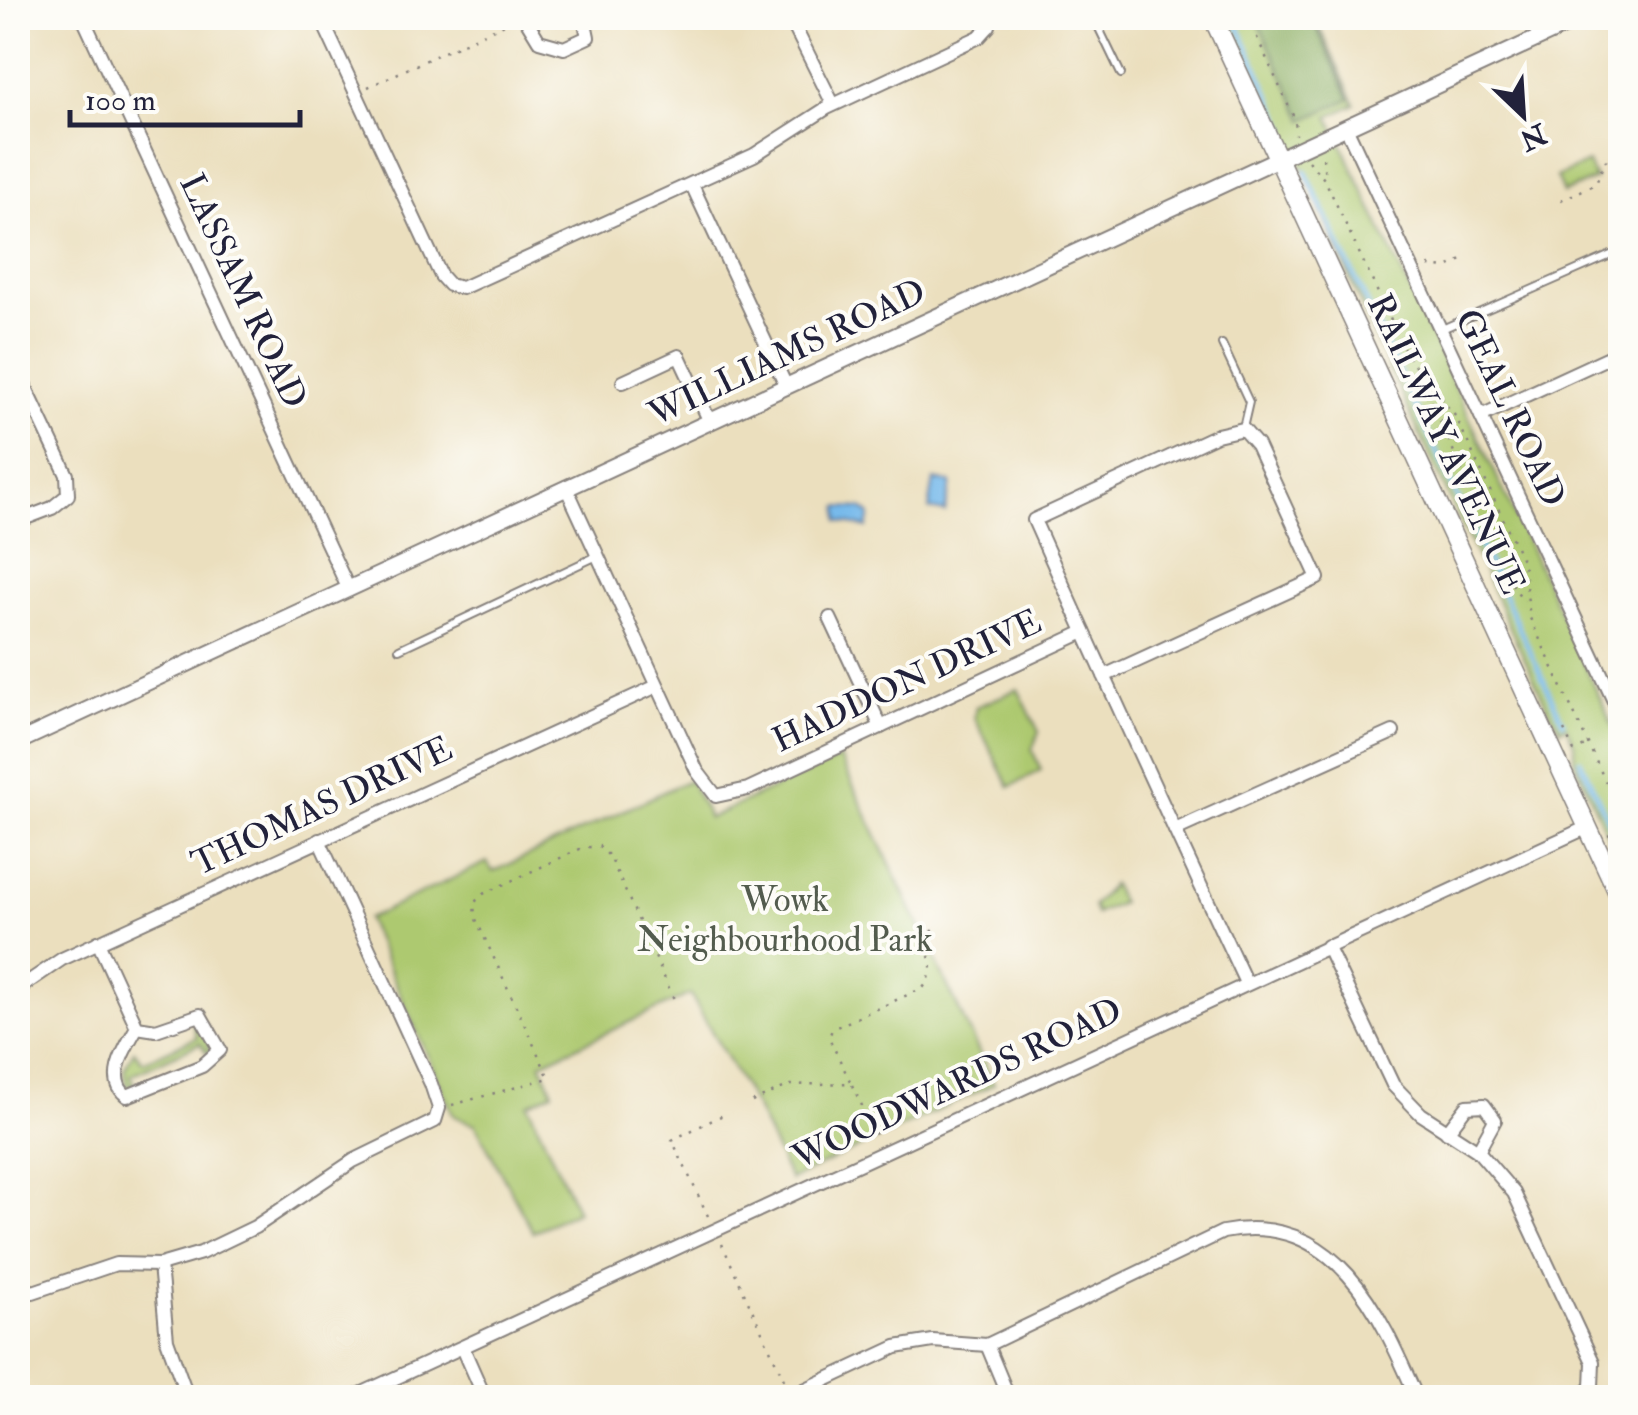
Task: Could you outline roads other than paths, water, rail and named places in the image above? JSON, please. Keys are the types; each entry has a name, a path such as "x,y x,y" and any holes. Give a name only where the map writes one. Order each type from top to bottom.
{"main road":[{"name":"RAILWAY AVENUE","path":"1212,18 1620,897"}],"street":[{"path":"18,22 26,18"},
{"name":"LASSAM ROAD","path":"83,18 348,590"},
{"path":"321,18 441,276 454,287 478,283 754,155 833,104 972,40 992,20"},
{"path":"522,18 539,41 564,48 588,38 584,18"},
{"path":"790,18 833,104"},
{"name":"WILLIAMS ROAD","path":"18,742 1582,18"},
{"name":"GEAL ROAD","path":"1346,127 1620,714"},
{"path":"692,185 786,386"},
{"path":"1481,416 1620,352"},
{"path":"624,382 679,356 710,422"},
{"path":"18,371 68,475 68,496 52,508 18,521"},
{"path":"1084,632 1034,520 1217,435 1243,429 1257,444 1318,578 1104,676"},
{"name":"HADDON DRIVE","path":"566,488 705,786 716,796 730,797 748,789 1084,632 1246,983"},
{"path":"830,618 881,727"},
{"name":"THOMAS DRIVE","path":"18,989 62,959 657,686"},
{"path":"1175,830 1393,732"},
{"name":"WOODWARDS ROAD","path":"352,1398 1588,827"},
{"path":"18,1285 33,1292 116,1264 160,1265 201,1253 256,1227 353,1162 428,1127 439,1108 319,840"},
{"path":"98,942 137,1027 116,1074 119,1088 127,1096 202,1066 220,1050 200,1015 156,1030 137,1027"},
{"path":"1327,946 1393,1085 1420,1114 1478,1151 1520,1206 1592,1362 1598,1390 1580,1398"},
{"path":"1447,1132 1467,1106 1484,1105 1495,1120 1478,1151"},
{"path":"789,1397 896,1347 933,1341 987,1345 1223,1232 1265,1226 1301,1238 1328,1257 1368,1296 1418,1398"},
{"path":"160,1265 167,1340 188,1398"},
{"path":"987,1345 1009,1398"},
{"path":"462,1348 485,1398"}],"lane":[{"path":"1094,18 1121,74"},
{"path":"1441,329 1620,251"},
{"path":"1222,344 1249,402 1243,429"},
{"path":"399,649 597,556"}],"water":[{"path":"934,480 951,483 945,512 929,509"},
{"path":"839,507 862,508 870,515 867,528 839,521"}],"waterway":[{"path":"1234,18 1286,130"},
{"path":"1305,171 1563,722"},
{"path":"1580,760 1620,846"}],"park label":[{"name":"Wowk Neighbourhood Park","path":"785,920"}]}
